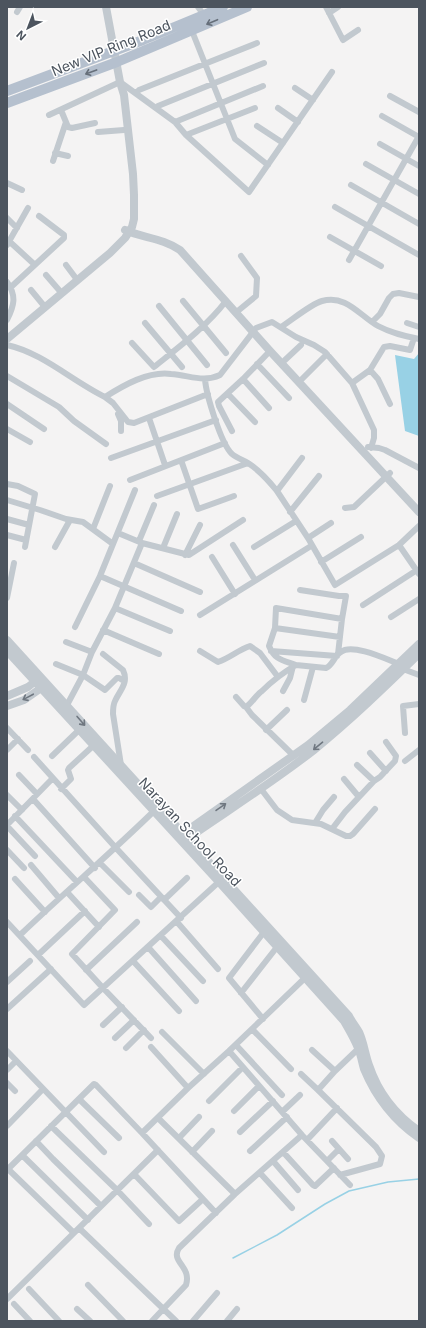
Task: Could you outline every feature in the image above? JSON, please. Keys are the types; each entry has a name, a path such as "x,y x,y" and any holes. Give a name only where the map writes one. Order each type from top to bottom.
{"main road":[{"name":"New VIP Ring Road","path":"7,91 115,51 201,11 223,7"},
{"name":"New VIP Ring Road","path":"7,103 117,62 247,7"}],"street":[{"path":"7,338 44,306 59,290 107,250 128,229 130,175 120,95 120,82 106,7"},
{"path":"338,7 327,10 343,40 358,30"},
{"path":"192,31 235,139 268,165"},
{"path":"136,93 139,90 256,43"},
{"path":"156,108 264,63"},
{"path":"120,82 175,122 186,135 249,192 332,72"},
{"path":"49,115 120,82"},
{"path":"7,334 110,253 125,238 134,195 124,95 120,82"},
{"path":"175,122 263,86"},
{"path":"295,88 313,100"},
{"path":"390,96 419,112"},
{"path":"186,135 228,120 255,108"},
{"path":"278,108 298,122"},
{"path":"61,110 68,127 70,128 95,123"},
{"path":"349,260 419,137 382,116"},
{"path":"52,161 66,122"},
{"path":"257,126 283,143"},
{"path":"98,132 124,130"},
{"path":"380,144 419,166"},
{"path":"55,153 68,156"},
{"path":"366,164 419,194"},
{"path":"7,183 22,190"},
{"path":"351,185 419,224"},
{"path":"28,208 8,244 35,265"},
{"path":"335,208 419,255"},
{"path":"7,320 13,308 14,301 9,285 35,265 65,236 39,216"},
{"path":"7,218 17,228"},
{"path":"128,229 172,244 180,250 226,301 369,448 388,475 419,512"},
{"path":"128,229 163,236 183,246 239,310 270,351 388,475 419,505"},
{"path":"330,237 381,266"},
{"path":"239,310 256,296 257,278 241,256"},
{"path":"66,265 75,277"},
{"path":"46,275 59,290"},
{"path":"31,290 44,306"},
{"path":"372,322 380,314 393,294 399,293 419,297"},
{"path":"281,327 317,303 333,299 347,303 372,322 388,331 416,339 410,350 390,346 384,347 370,370 352,383"},
{"path":"183,301 226,353"},
{"path":"132,342 154,367 204,326 218,312 226,301"},
{"path":"159,306 207,365"},
{"path":"105,396 117,388 144,377 157,374 171,374 205,379 220,375 254,330 272,322 296,337 314,345 327,354 352,383 374,430 374,438 369,448"},
{"path":"145,323 182,367"},
{"path":"406,323 419,327"},
{"path":"7,345 37,357 93,391 105,396 113,403 128,422 137,423 208,394"},
{"path":"285,360 301,345"},
{"path":"232,431 218,402 228,394 270,351"},
{"path":"302,379 327,354"},
{"path":"257,364 289,398"},
{"path":"370,370 378,379 390,404"},
{"path":"7,376 59,407 74,421 106,444"},
{"path":"205,379 216,420 225,443 231,453 248,463 277,491 308,538 311,546 335,585 399,545 419,526"},
{"path":"243,379 269,408"},
{"path":"228,394 256,422"},
{"path":"105,396 119,417 122,425 121,431"},
{"path":"7,404 44,429"},
{"path":"149,418 165,465"},
{"path":"111,458 216,420"},
{"path":"7,429 30,442"},
{"path":"130,480 165,465 225,443"},
{"path":"369,448 379,448 385,450 419,468"},
{"path":"277,491 302,458"},
{"path":"181,460 198,509 234,496"},
{"path":"157,496 248,463"},
{"path":"345,508 354,507 388,475"},
{"path":"290,512 319,476"},
{"path":"7,484 18,486 35,494 25,547"},
{"path":"93,529 110,486"},
{"path":"75,627 100,576 135,490"},
{"path":"7,500 70,520 83,522 113,544"},
{"path":"58,708 67,705 115,608 134,563 154,505"},
{"path":"163,548 177,514"},
{"path":"7,519 29,525"},
{"path":"55,547 70,520"},
{"path":"118,533 141,542 189,556 243,520"},
{"path":"254,547 296,521"},
{"path":"308,538 331,523"},
{"path":"185,555 200,525"},
{"path":"7,535 26,540"},
{"path":"321,562 361,537"},
{"path":"233,545 255,580"},
{"path":"363,605 418,572 399,545"},
{"path":"200,615 311,546"},
{"path":"212,557 235,594"},
{"path":"7,598 14,563"},
{"path":"134,563 200,592"},
{"path":"100,576 181,611"},
{"path":"300,590 346,596 338,655"},
{"path":"391,617 419,599"},
{"path":"115,608 170,631"},
{"path":"342,619 276,608 275,628 268,646 272,654 294,665 326,668 338,655 346,649 351,649 374,655 419,675"},
{"path":"275,628 340,637"},
{"path":"103,630 159,654"},
{"path":"7,640 44,687 67,705 183,838 308,976 142,1133"},
{"path":"66,642 92,652"},
{"path":"183,838 261,789 313,750 355,715 401,666 419,644"},
{"path":"200,651 218,662 250,646 260,653 278,677"},
{"path":"7,651 37,679"},
{"path":"271,651 338,655"},
{"path":"103,654 123,670 125,674 123,689 113,706 121,767"},
{"path":"183,838 294,756 401,666 419,654"},
{"path":"56,664 83,675 105,690 117,678 120,678 124,682"},
{"path":"246,707 265,688 294,665"},
{"path":"283,691 290,678 294,665"},
{"path":"304,700 313,666"},
{"path":"7,696 24,689 37,679"},
{"path":"7,706 24,700 44,687"},
{"name":"Narayan School Road","path":"44,687 58,708 154,811 183,838"},
{"path":"236,697 266,730 294,756"},
{"path":"405,733 402,707 405,705 419,704"},
{"path":"266,730 287,710"},
{"path":"8,730 28,750"},
{"path":"52,756 79,730"},
{"path":"7,750 18,739"},
{"path":"332,829 345,812 395,760 396,756 386,742"},
{"path":"61,789 71,779 68,770 69,768 93,746"},
{"path":"405,761 419,750"},
{"path":"370,753 386,770"},
{"path":"34,757 61,789 163,898 218,969"},
{"path":"357,764 374,781"},
{"path":"19,775 95,868"},
{"path":"35,856 7,825 52,779"},
{"path":"344,779 359,797"},
{"path":"261,789 277,810 284,816 292,820 315,823 346,836 350,836 375,808"},
{"path":"7,794 22,810"},
{"path":"315,823 323,810 334,797"},
{"path":"20,935 59,898 95,868 154,811"},
{"path":"15,816 77,882"},
{"path":"7,850 24,868"},
{"path":"100,863 129,892"},
{"path":"31,865 59,898"},
{"path":"84,877 115,910 72,954 151,1038"},
{"path":"138,895 151,907 187,878"},
{"path":"15,880 45,912"},
{"path":"7,922 84,1005 179,920 221,880"},
{"name":"Narayan School Road","path":"221,880 277,947 308,976 344,1021 355,1032"},
{"path":"67,892 99,927"},
{"path":"38,954 85,911"},
{"path":"86,970 137,922"},
{"path":"263,1019 230,979 230,976 264,932"},
{"path":"161,936 202,981"},
{"path":"148,947 196,1001"},
{"path":"241,993 277,947"},
{"path":"7,982 30,961"},
{"path":"133,961 179,1011"},
{"path":"7,1009 51,969"},
{"path":"103,1025 122,1007"},
{"path":"115,1038 134,1020"},
{"path":"252,1029 291,1069"},
{"path":"126,1048 144,1030"},
{"path":"162,1032 204,1074"},
{"path":"355,1032 358,1049 364,1068 382,1103 391,1114 419,1138"},
{"path":"355,1032 363,1044 369,1066 386,1099 394,1110 419,1132"},
{"path":"236,1045 282,1095"},
{"path":"151,1047 188,1088"},
{"path":"318,1090 358,1049"},
{"path":"312,1050 335,1071"},
{"path":"7,1051 104,1152"},
{"path":"229,1051 300,1133 350,1185"},
{"path":"7,1070 16,1061"},
{"path":"209,1101 243,1067"},
{"path":"301,1074 376,1147 382,1156 380,1164 340,1175"},
{"path":"7,1083 15,1091"},
{"path":"74,1233 8,1169 95,1084 216,1213"},
{"path":"234,1111 259,1086"},
{"path":"7,1126 43,1089"},
{"path":"250,1151 284,1115 300,1095"},
{"path":"79,1099 119,1138"},
{"path":"240,1132 272,1101"},
{"path":"307,1140 337,1108"},
{"path":"179,1138 199,1117"},
{"path":"158,1118 235,1194"},
{"path":"51,1126 117,1190 149,1224"},
{"path":"192,1152 212,1131"},
{"path":"152,1321 185,1288 187,1273 178,1260 178,1250 235,1194 302,1135 300,1133"},
{"path":"36,1141 101,1206"},
{"path":"332,1141 348,1159"},
{"path":"327,1161 339,1149"},
{"path":"7,1300 158,1150"},
{"path":"283,1152 315,1186 334,1168"},
{"path":"22,1155 88,1220"},
{"path":"273,1161 298,1190"},
{"path":"260,1173 292,1208"},
{"path":"134,1174 179,1221 203,1199"},
{"path":"79,1228 176,1321"},
{"path":"88,1286 123,1321"},
{"path":"29,1289 59,1321"},
{"path":"193,1321 217,1293"},
{"path":"14,1304 30,1321"},
{"path":"76,1308 90,1321"},
{"path":"227,1321 237,1309"}],"water":[{"path":"419,353 419,436 405,431 395,355 414,359"}],"waterway":[{"path":"233,1258 277,1235 325,1204 349,1191 388,1182 419,1179"}]}
